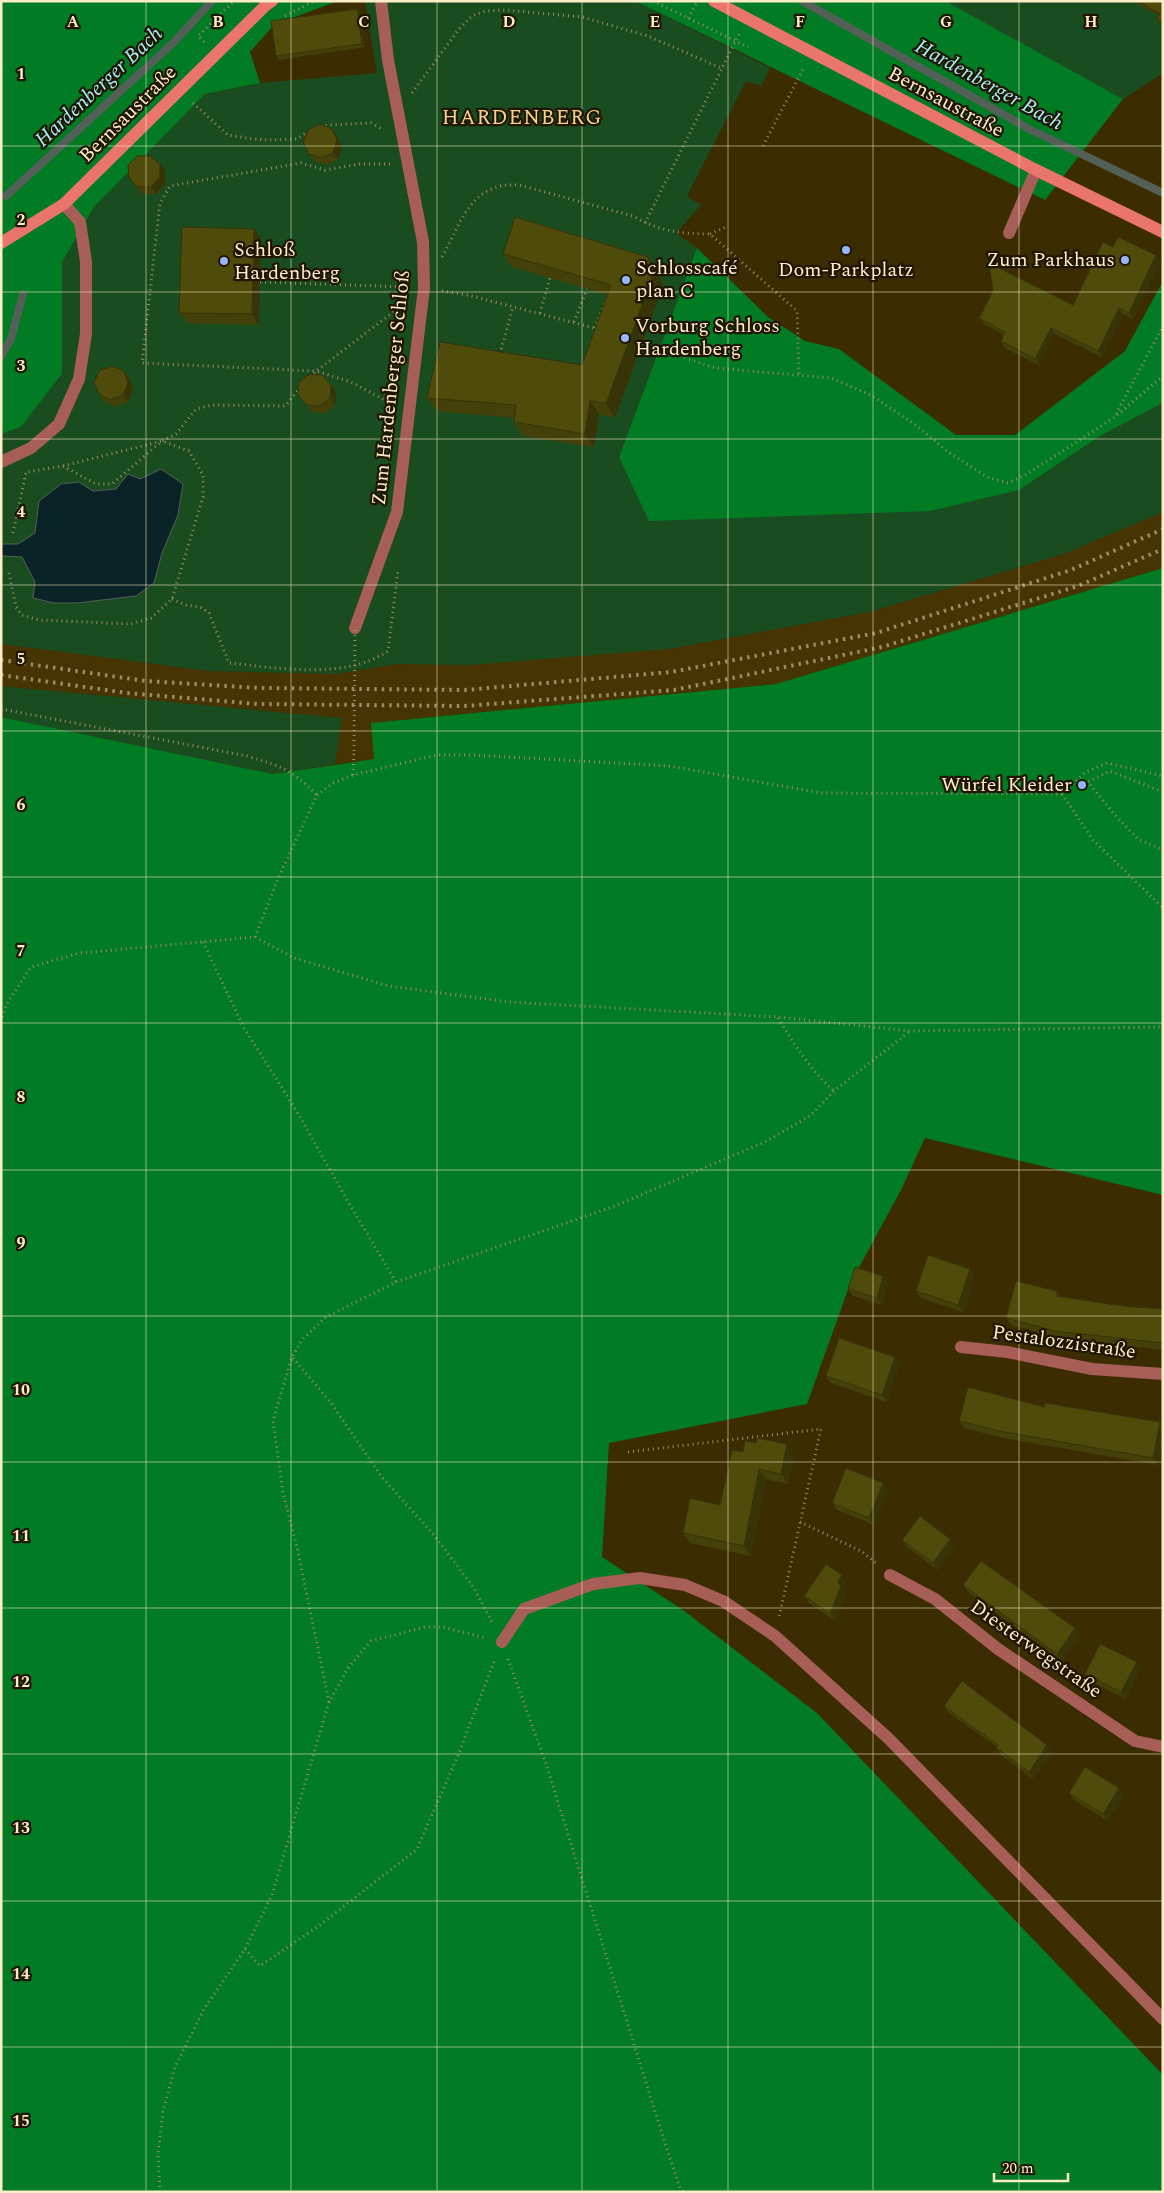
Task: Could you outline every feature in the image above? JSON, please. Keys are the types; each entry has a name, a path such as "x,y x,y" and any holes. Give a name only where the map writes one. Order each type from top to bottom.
{"main road":[{"name":"Bernsaustraße","path":"1,243 64,204 266,4 272,1"},
{"name":"Bernsaustraße","path":"714,1 1036,170 1163,232"}],"street":[{"name":"Zum Hardenberger Schloß","path":"355,628 397,512 425,274 423,242 388,60 381,1"},
{"path":"1009,232 1036,170"},
{"path":"3,462 31,448 59,424 79,379 86,334 86,262 80,222 64,204"},
{"name":"Pestalozzistraße","path":"961,1347 1007,1352 1092,1369 1163,1374"},
{"name":"Diesterwegstraße","path":"890,1575 935,1599 998,1649 1135,1741 1163,1747"},
{"path":"502,1642 524,1609 593,1584 640,1578 685,1585 723,1600 774,1636 888,1738 1163,2019"}],"path":[{"path":"653,1 748,47"},
{"path":"688,18 697,1"},
{"path":"398,105 416,90 459,29 472,16 485,11 506,10 582,17 648,36 720,68"},
{"path":"645,223 746,18"},
{"path":"763,146 797,81"},
{"path":"179,90 228,135 252,140 297,139 327,124 371,123 382,129 384,138"},
{"path":"388,155 390,164"},
{"path":"408,412 351,382 316,371 142,363 160,202 170,186 301,163 325,170 360,164 390,164 410,170"},
{"path":"425,274 442,258 462,216 472,203 481,194 492,188 507,184 519,185 633,216 645,223 676,233 710,234 726,227"},
{"path":"710,234 797,312 799,374"},
{"path":"540,313 550,278"},
{"path":"261,282 424,288 468,295 602,330"},
{"path":"310,378 316,371 424,288"},
{"path":"574,322 587,289"},
{"path":"595,328 608,295"},
{"path":"498,363 513,307"},
{"path":"1115,417 1163,326"},
{"path":"642,343 715,368 831,378 871,396 917,426 948,452 987,477 1008,483 1027,474 1115,417 1163,376"},
{"path":"3,462 26,472 63,466 162,441 176,434 196,409 212,405 285,406 304,385"},
{"path":"63,466 96,484 112,484 162,441"},
{"path":"9,574 16,608 22,615 39,620 131,624 151,618 172,599 203,497 203,475 189,451 162,441"},
{"path":"13,533 26,472"},
{"path":"172,599 186,605 200,607 209,613 229,663 305,670 336,667 376,659 388,651 398,566"},
{"path":"353,775 355,628"},
{"path":"1,709 247,756 284,767 298,776 317,795"},
{"path":"255,937 277,881 317,795 334,783 353,775 437,755 472,755 670,766 821,792 1062,794 1086,772 1107,763 1163,776"},
{"path":"1163,792 1110,771 1088,782 1114,814 1138,839 1163,850"},
{"path":"1062,794 1093,840 1163,908"},
{"path":"1,1022 6,1005 31,967 80,953 255,937 294,958 390,986 510,1002 778,1017 910,1032 1163,1027"},
{"path":"203,942 244,1028 296,1110 346,1200 396,1282"},
{"path":"778,1017 804,1061 816,1076 834,1091"},
{"path":"329,1702 297,1546 283,1493 273,1421 292,1357 302,1340 326,1318 396,1282 615,1206 767,1141 811,1115 834,1091 910,1032"},
{"path":"292,1357 331,1403 381,1476 433,1534 474,1588 502,1642 545,1761 633,2047 680,2188 684,2192"},
{"path":"628,1452 820,1429 774,1636"},
{"path":"800,1522 861,1551 890,1575"},
{"path":"160,2192 158,2155 164,2111 174,2067 204,2010 245,1949 272,1895 329,1702 348,1668 371,1641 425,1627 443,1627 502,1642"},
{"path":"245,1949 260,1966 320,1925 417,1849 459,1753 502,1642"}],"shaded area":[{"path":"1163,512 1163,568 776,684 372,723 374,759 335,764 342,718 1,686 1,644 209,671 336,674 397,664 669,649 869,612 1064,554"}],"green space":[{"path":"1,1 338,1 274,25 250,52 260,83 205,94 94,207 62,262 62,374 21,427 1,434"},
{"path":"365,1 635,1 770,68 761,86 746,81 687,196 701,205 676,233 697,248 619,457 1019,490 1100,436 1163,403 1163,512 1064,554 869,612 669,649 470,665 397,664 336,674 209,671 1,644 1,434 21,427 62,374 62,262 94,207 205,94 260,83 377,73"},
{"path":"635,1 945,1 1123,99 1045,200"},
{"path":"1163,1 1163,73 1123,99 945,2"},
{"path":"697,248 768,317 805,341 839,349 956,435 1015,435 1125,351 1163,281 1163,403 1100,436 1019,490 930,511 649,521 619,457"},
{"path":"1163,568 1163,1195 925,1138 901,1190 850,1284 807,1404 609,1443 602,1557 683,1610 817,1713 1163,2075 1163,2192 1,2192 1,717 273,774 374,759 371,723 776,684"},
{"path":"1,686 342,718 335,764 273,774 1,717"}],"water":[{"path":"161,469 183,484 178,515 162,553 154,583 136,596 77,603 54,603 33,598 35,582 22,557 1,556 1,544 18,544 35,533 39,501 61,484 79,482 93,491 116,489 128,474 140,479"}],"building":[{"path":"1138,1 1163,1 1163,22 1157,19 1160,14"},
{"path":"357,9 362,44 276,56 271,21"},
{"path":"320,124 332,129 337,140 333,153 321,158 309,154 303,142 308,130"},
{"path":"137,156 150,156 160,164 160,177 151,187 138,187 129,178 128,165"},
{"name":"Vorburg Schloss Hardenberg","path":"515,217 648,257 654,272 606,404 590,400 585,434 514,422 516,405 427,398 440,342 582,365 611,285 503,254"},
{"name":"Schloß Hardenberg","path":"182,227 254,229 252,314 179,313"},
{"path":"1118,237 1156,255 1129,313 1119,308 1098,351 1051,328 1035,359 1001,341 1005,332 979,318 993,291 989,263 1073,305 1103,242 1113,247"},
{"path":"112,366 124,371 128,383 123,395 110,400 99,394 94,382 100,370"},
{"path":"310,374 322,375 331,385 330,398 320,406 307,405 298,395 299,382"},
{"path":"928,1255 970,1269 958,1305 916,1291"},
{"path":"855,1267 883,1276 877,1298 848,1289"},
{"path":"1016,1281 1057,1291 1056,1296 1123,1306 1163,1309 1163,1343 1055,1331 1006,1318"},
{"path":"839,1338 895,1357 882,1395 826,1376"},
{"path":"968,1387 1044,1407 1045,1403 1160,1422 1153,1458 999,1431 959,1421"},
{"path":"757,1438 787,1444 781,1474 759,1469 744,1546 683,1533 690,1498 720,1505 732,1450 743,1452 745,1441 756,1443"},
{"path":"846,1468 883,1483 869,1518 832,1503"},
{"path":"920,1516 950,1539 933,1563 902,1540"},
{"path":"981,1561 1075,1628 1057,1654 963,1585"},
{"path":"826,1564 842,1575 837,1582 841,1586 830,1614 804,1596"},
{"path":"1100,1644 1137,1662 1121,1692 1085,1674"},
{"path":"962,1681 1047,1745 1029,1772 996,1748 998,1745 944,1706"},
{"path":"1085,1767 1119,1788 1103,1814 1069,1793"}],"waterway":[{"name":"Hardenberger Bach","path":"6,196 173,43 212,1"},
{"name":"Hardenberger Bach","path":"802,1 1031,130 1163,193"},
{"name":"Hardenberger Bach","path":"1,356 11,339 23,294"}],"railway":[{"path":"1,660 146,681 259,688 465,690 671,672 876,633 1071,570 1163,529"},
{"path":"1,675 127,693 257,704 464,706 674,690 882,647 1078,586 1163,549"}],"place":[{"name":"Dom-Parkplatz","path":"846,250"},
{"name":"Zum Parkhaus","path":"1125,260"},
{"name":"Schloß Hardenberg","path":"224,261"},
{"name":"Schlosscafé plan C","path":"626,280"},
{"name":"Vorburg Schloss Hardenberg","path":"625,338"},
{"name":"Würfel Kleider","path":"1082,785"}],"district":[{"name":"HARDENBERG","path":"522,118"}]}
